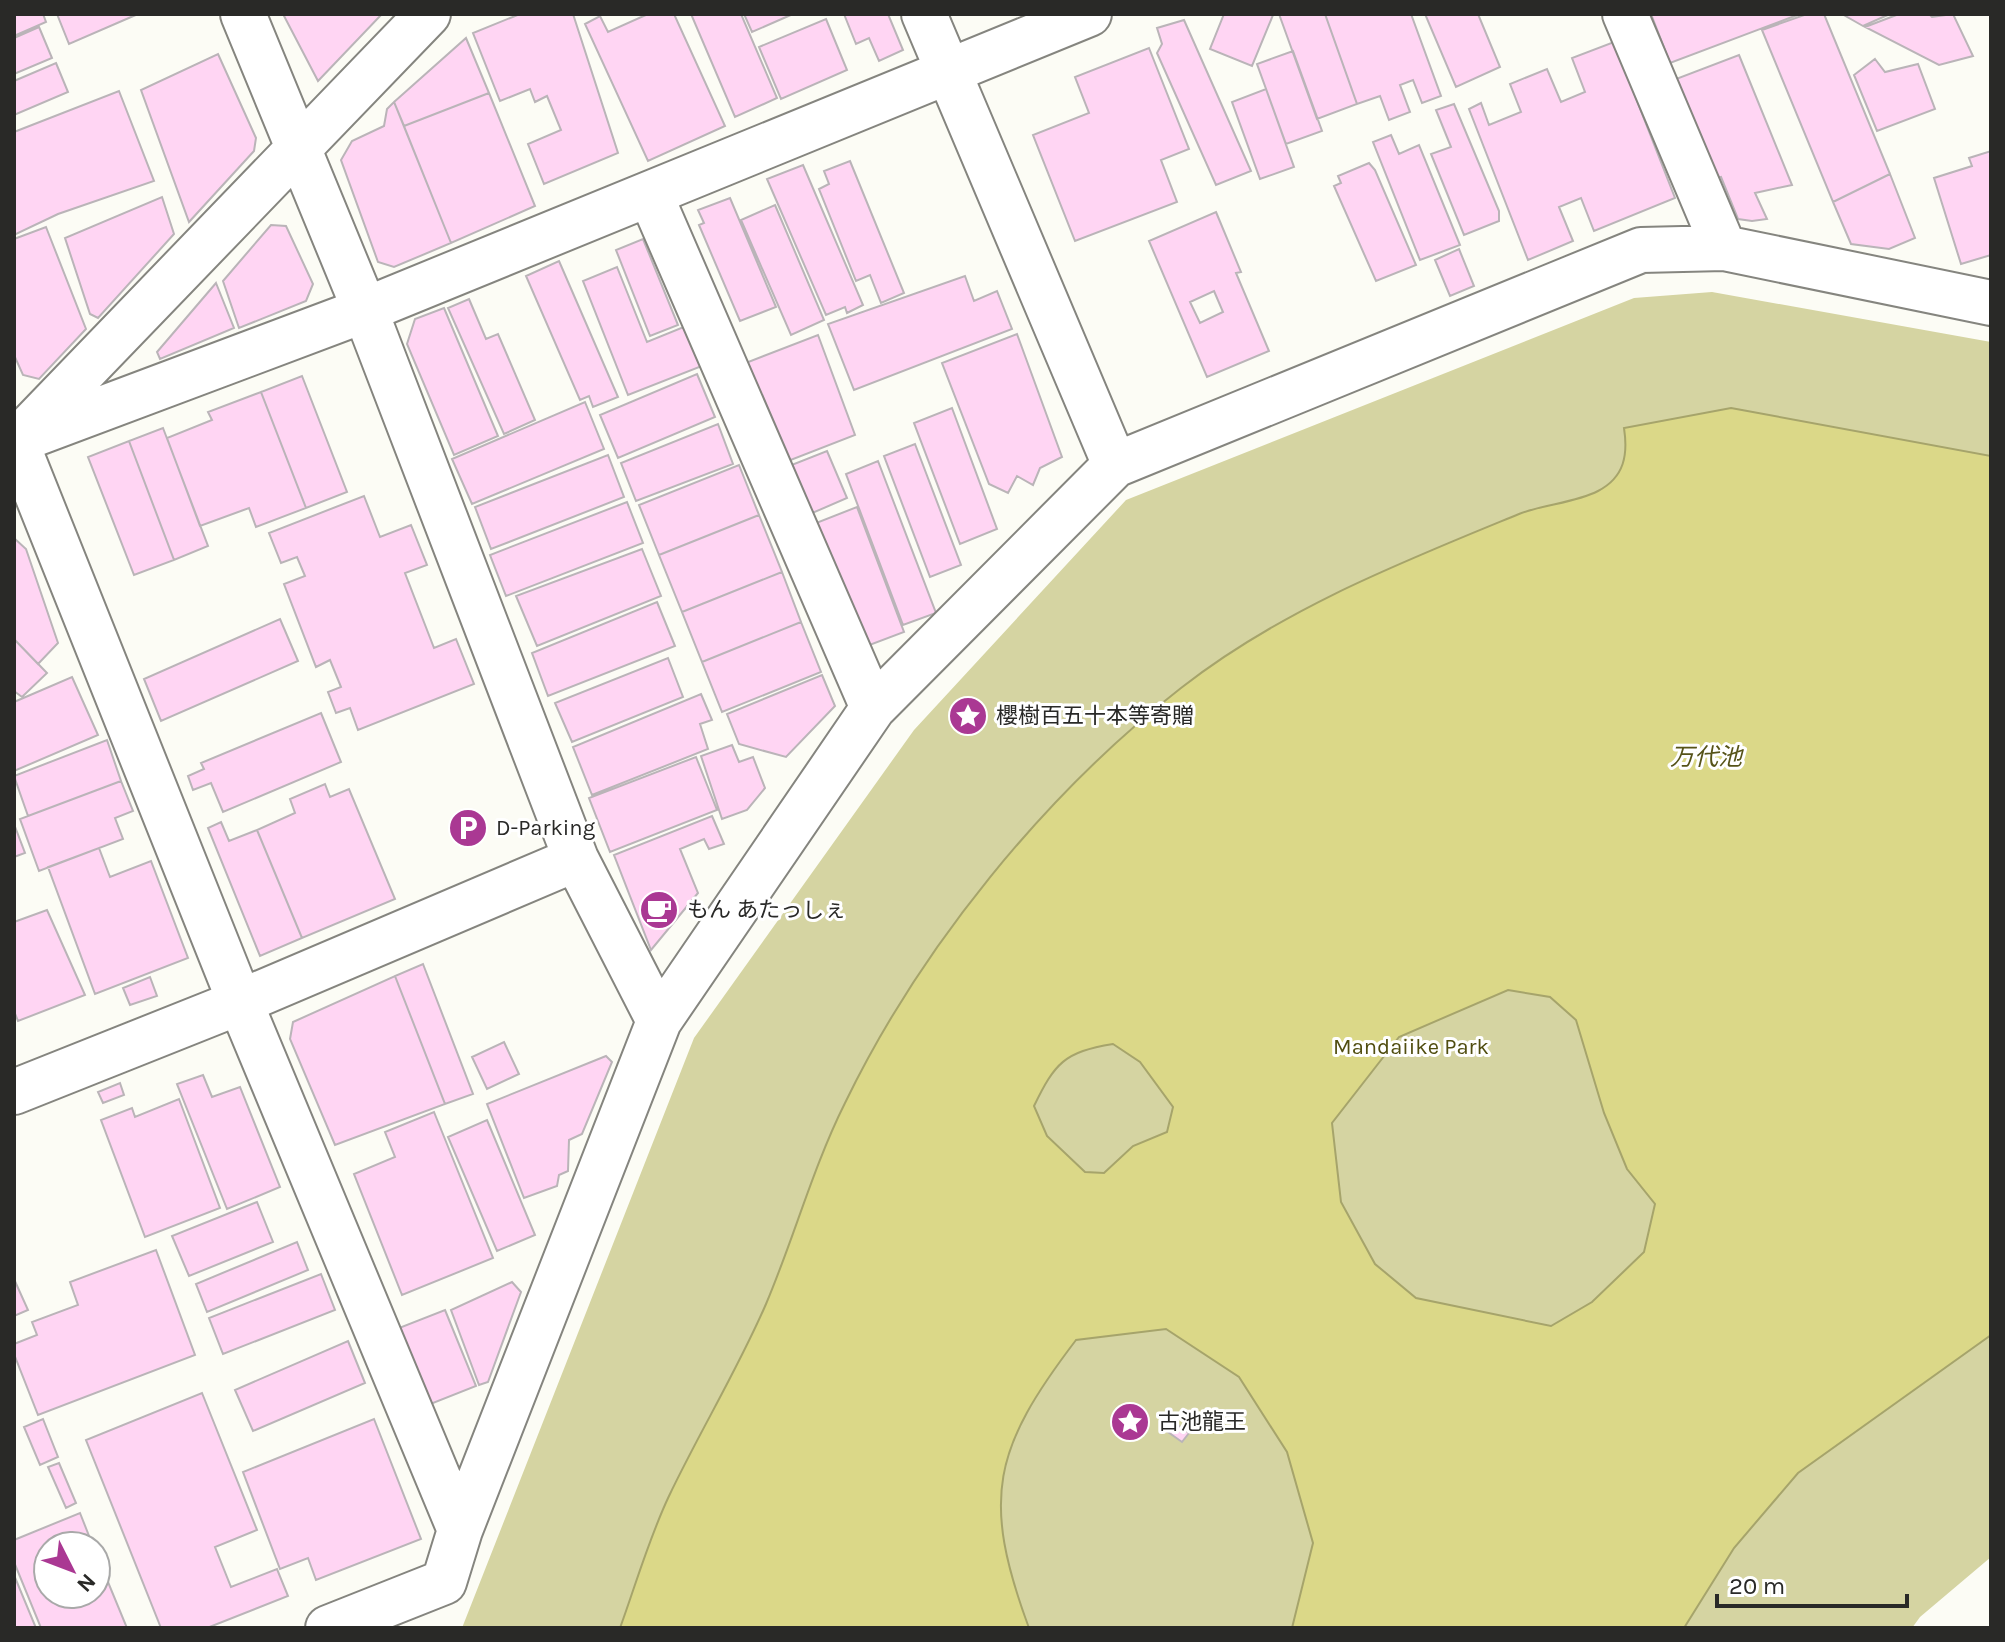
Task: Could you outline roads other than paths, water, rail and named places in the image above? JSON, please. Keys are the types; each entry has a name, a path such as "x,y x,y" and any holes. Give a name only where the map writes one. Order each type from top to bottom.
{"street":[{"path":"243,14 365,310 576,859 659,1021"},
{"path":"15,440 428,14"},
{"path":"924,14 1115,465"},
{"path":"15,440 365,310 1089,14"},
{"path":"1625,14 1724,248"},
{"path":"650,194 873,708"},
{"path":"328,1628 444,1582 460,1530 659,1021 873,708 1115,465 1641,250 1724,248 1991,303"},
{"path":"15,440 240,1002 460,1530"},
{"path":"14,1092 240,1002 576,859"}],"water":[{"name":"万代池","path":"1731,408 1991,456 1991,1335 1798,1473 1734,1548 1684,1628 1292,1628 1313,1543 1287,1452 1239,1377 1166,1329 1076,1340 1048,1378 1012,1445 1003,1476 1001,1508 1004,1543 1029,1628 620,1628 662,1512 766,1304 823,1152 845,1103 875,1045 910,988 990,877 1082,776 1131,730 1220,660 1301,611 1387,569 1519,514 1598,491 1614,479 1623,464 1624,428","holes":["1508,990 1550,997 1576,1020 1604,1113 1627,1169 1655,1204 1644,1252 1592,1302 1551,1326 1416,1298 1375,1264 1341,1202 1332,1123 1399,1037","1113,1044 1140,1062 1173,1107 1167,1132 1133,1146 1104,1173 1085,1172 1047,1136 1034,1106 1048,1079 1063,1062 1083,1051"]}],"place":[{"name":"櫻樹百五十本等寄贈","path":"968,716"},
{"name":"D-Parking","path":"468,828"},
{"name":"もん あたっしぇ","path":"659,910"},
{"name":"古池龍王","path":"1130,1422"}],"park label":[{"name":"Mandaiike Park","path":"1411,1047"}]}
